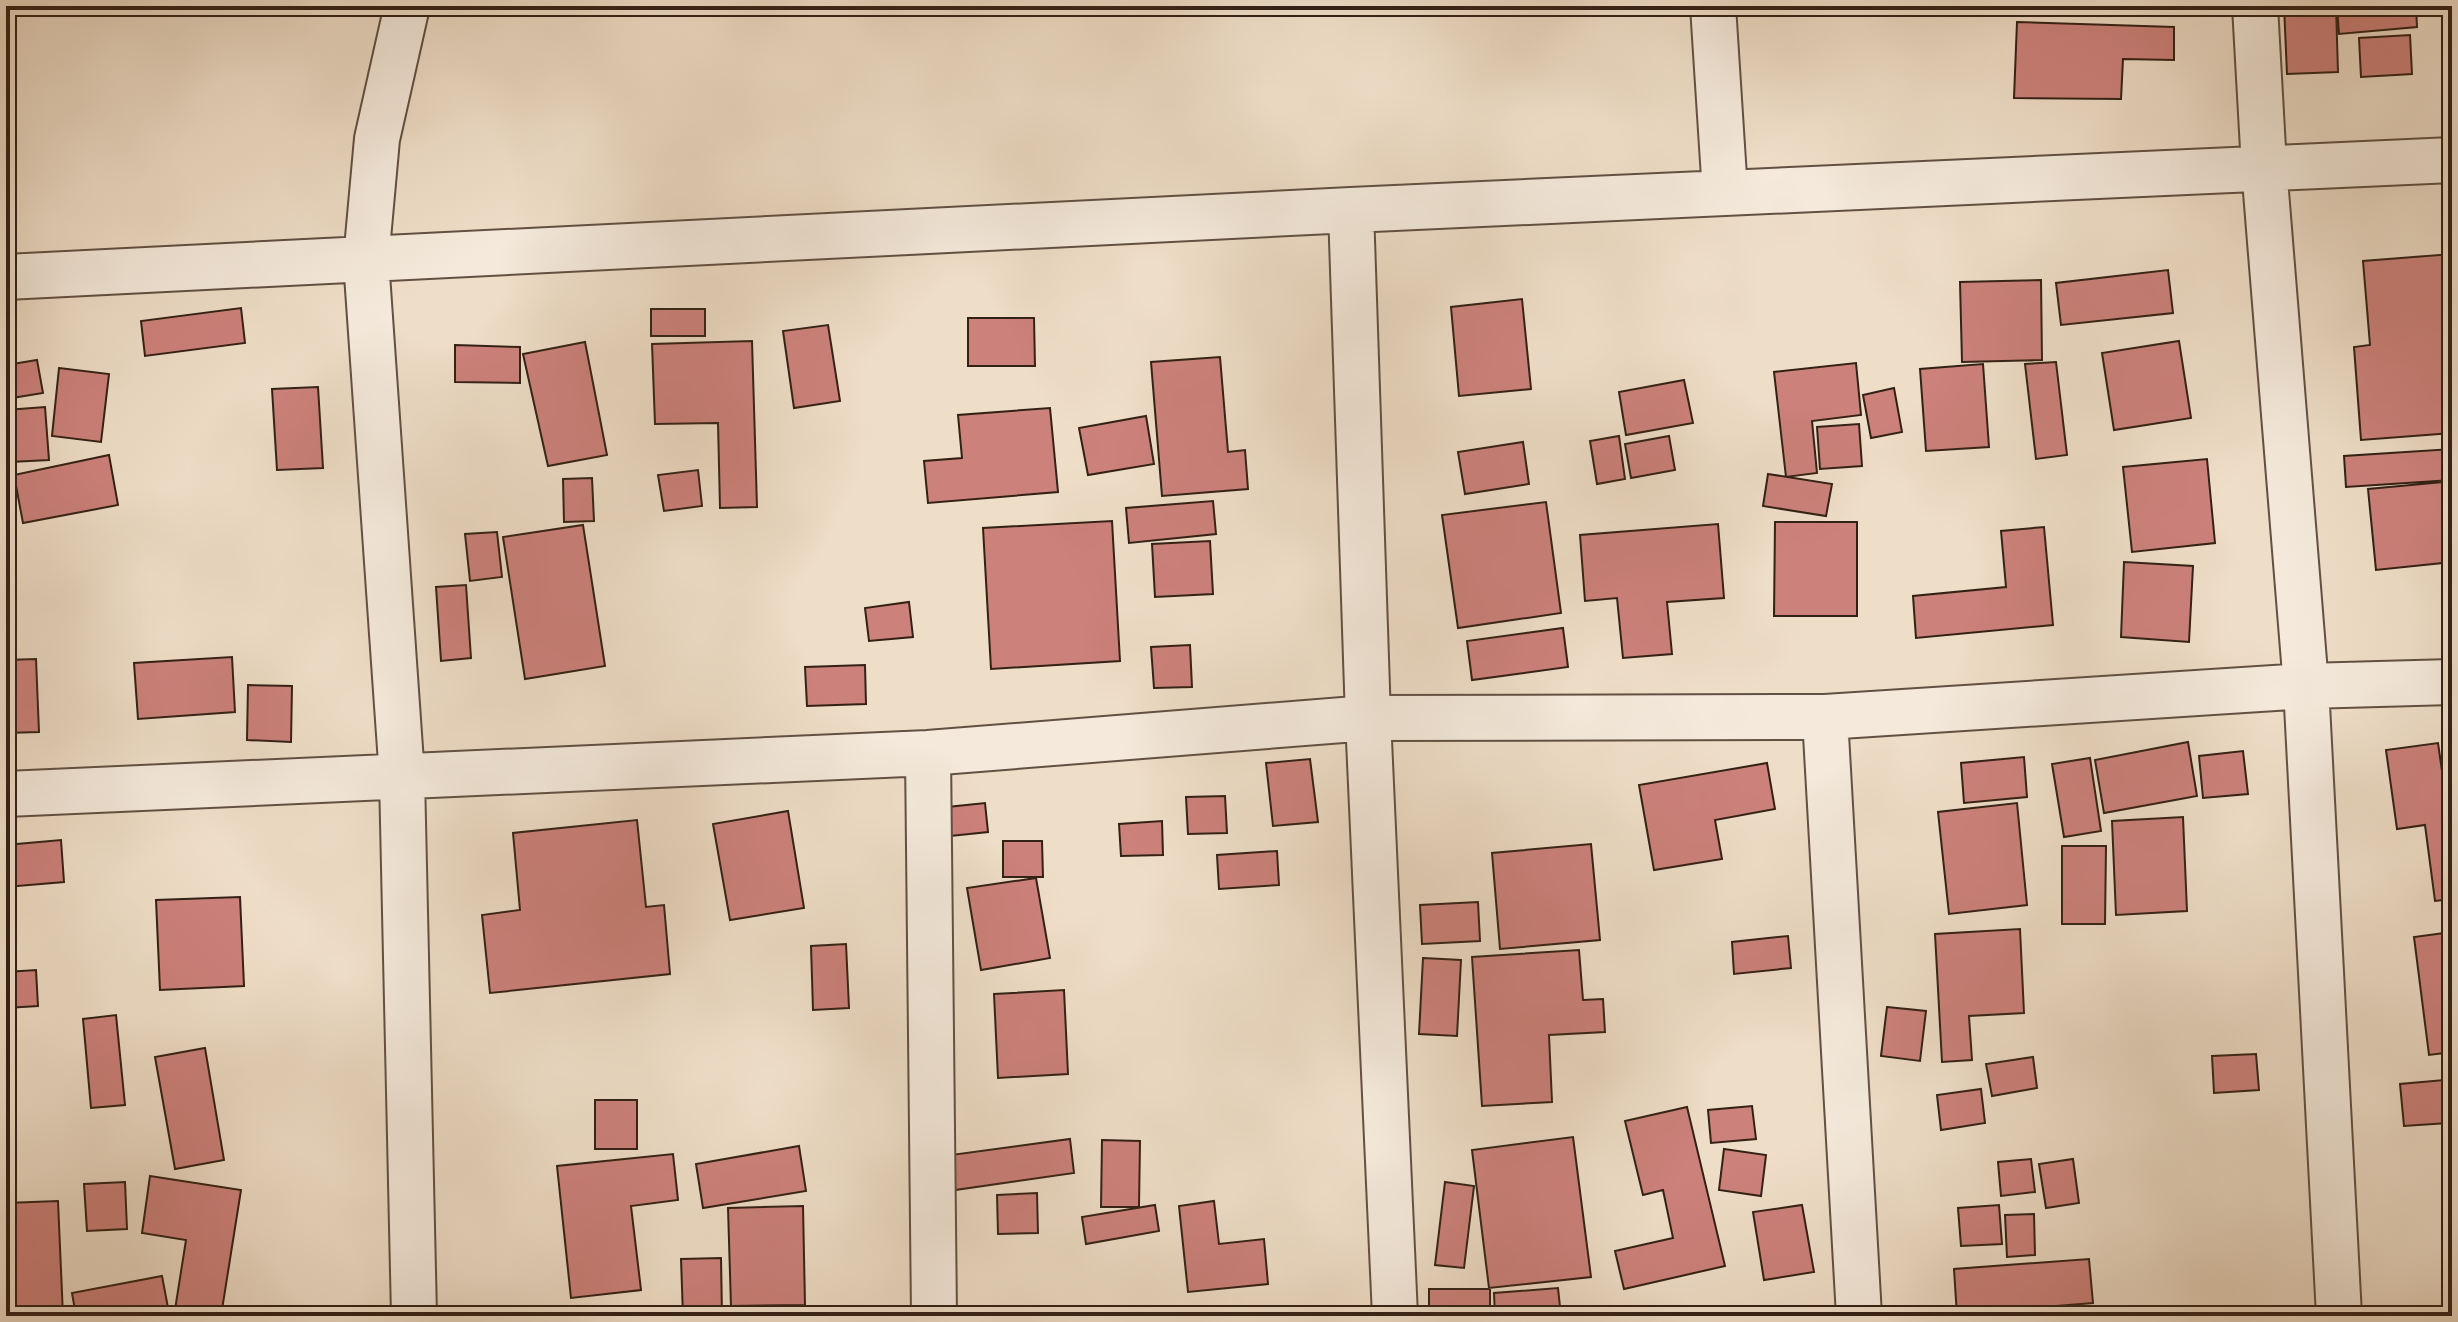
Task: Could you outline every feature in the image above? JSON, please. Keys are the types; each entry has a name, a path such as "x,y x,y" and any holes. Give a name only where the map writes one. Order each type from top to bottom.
{"street":[{"path":"407,6 377,139 366,260 402,777 414,1316"},
{"path":"1713,6 1725,193"},
{"path":"2255,6 2264,167 2306,686 2339,1316"},
{"path":"6,277 1351,210 2452,160"},
{"path":"1351,210 1368,718 1395,1316"},
{"path":"6,794 928,753 1368,718 1825,717 2306,686 2452,682"},
{"path":"1825,717 1859,1316"},
{"path":"928,753 934,1316"}],"building":[{"path":"2284,6 2336,6 2338,72 2287,74"},
{"path":"2337,6 2416,6 2417,27 2339,34"},
{"path":"2017,22 2174,27 2174,60 2123,59 2121,99 2014,98"},
{"path":"2410,35 2412,74 2361,77 2359,38"},
{"path":"2452,254 2452,433 2361,440 2354,347 2370,345 2363,261"},
{"path":"2168,270 2173,313 2061,325 2056,283"},
{"path":"2041,280 2042,360 1962,362 1960,282"},
{"path":"1522,299 1531,389 1459,396 1451,307"},
{"path":"241,308 245,343 145,356 141,321"},
{"path":"651,309 705,309 705,336 651,336"},
{"path":"968,318 1034,318 1035,366 968,366"},
{"path":"828,325 840,401 794,408 783,331"},
{"path":"752,341 757,507 720,508 718,423 655,424 652,344"},
{"path":"2179,341 2191,418 2114,430 2102,353"},
{"path":"585,342 607,455 548,466 523,354"},
{"path":"455,345 520,347 520,383 455,382"},
{"path":"1220,357 1228,452 1245,450 1248,489 1162,496 1151,362"},
{"path":"37,360 43,393 6,399 6,365"},
{"path":"2056,362 2067,455 2036,459 2025,364"},
{"path":"1856,363 1861,415 1812,421 1817,473 1786,477 1774,372"},
{"path":"1983,364 1989,447 1926,451 1920,369"},
{"path":"59,368 109,374 101,442 52,436"},
{"path":"1684,380 1693,423 1626,435 1619,392"},
{"path":"318,387 323,468 277,470 272,389"},
{"path":"1894,388 1902,432 1871,438 1863,395"},
{"path":"45,407 49,460 10,462 14,518 6,519 6,410"},
{"path":"1050,408 1058,492 928,503 924,461 962,458 958,415"},
{"path":"1146,416 1154,464 1088,475 1079,428"},
{"path":"1859,424 1862,466 1820,469 1817,427"},
{"path":"1619,436 1625,479 1597,484 1590,441"},
{"path":"1669,436 1675,470 1631,478 1625,444"},
{"path":"1523,442 1529,484 1465,494 1458,452"},
{"path":"2452,449 2452,480 2346,487 2344,456"},
{"path":"109,455 118,505 23,523 14,475"},
{"path":"2207,459 2215,543 2132,552 2123,467"},
{"path":"698,470 702,506 664,511 658,475"},
{"path":"1768,474 1832,484 1826,516 1763,506"},
{"path":"592,478 594,521 564,522 563,479"},
{"path":"2443,482 2452,562 2376,570 2368,489"},
{"path":"1213,501 1216,534 1129,543 1126,508"},
{"path":"1546,502 1561,613 1458,628 1442,515"},
{"path":"1112,521 1120,661 991,669 983,528"},
{"path":"1775,522 1857,522 1857,616 1774,616"},
{"path":"1718,524 1724,598 1667,602 1672,654 1623,658 1617,598 1585,601 1580,535"},
{"path":"583,525 605,666 525,679 503,537"},
{"path":"2044,527 2053,625 1916,638 1913,596 2006,587 2001,531"},
{"path":"497,532 502,577 470,581 465,534"},
{"path":"1210,541 1213,594 1155,597 1152,544"},
{"path":"2124,562 2193,566 2189,642 2121,637"},
{"path":"466,585 471,658 441,661 436,587"},
{"path":"909,602 913,637 869,641 865,608"},
{"path":"1563,628 1568,667 1472,680 1467,641"},
{"path":"1190,645 1192,687 1154,688 1151,647"},
{"path":"232,657 235,712 138,719 134,663"},
{"path":"36,659 39,732 6,733 6,660"},
{"path":"865,665 866,704 807,706 805,667"},
{"path":"248,685 292,686 291,742 247,740"},
{"path":"2188,742 2197,796 2104,813 2095,760"},
{"path":"2438,743 2448,813 2452,812 2452,899 2435,901 2425,825 2397,829 2386,750"},
{"path":"2243,751 2248,794 2203,798 2199,756"},
{"path":"2024,757 2027,797 1964,803 1961,763"},
{"path":"2090,758 2101,831 2064,837 2052,764"},
{"path":"1310,759 1318,822 1273,826 1266,763"},
{"path":"1767,763 1775,809 1715,820 1722,859 1654,870 1639,785"},
{"path":"1225,796 1227,833 1188,834 1186,797"},
{"path":"985,803 988,832 941,837 938,808"},
{"path":"2017,803 2027,905 1949,914 1938,812"},
{"path":"788,811 804,908 730,920 713,824"},
{"path":"2183,817 2187,911 2116,915 2112,821"},
{"path":"637,820 646,907 664,905 670,974 490,993 482,915 520,910 513,833"},
{"path":"1162,821 1163,855 1121,856 1119,824"},
{"path":"61,840 64,882 6,887 6,845"},
{"path":"1003,841 1042,841 1043,877 1003,877"},
{"path":"1591,844 1600,940 1500,949 1492,853"},
{"path":"2062,846 2106,846 2105,924 2062,924"},
{"path":"1277,851 1279,885 1219,889 1217,855"},
{"path":"1036,878 1050,958 981,970 967,888"},
{"path":"240,897 244,986 160,990 156,900"},
{"path":"1478,902 1480,941 1422,944 1420,905"},
{"path":"2020,929 2024,1013 1969,1016 1972,1060 1942,1062 1935,934"},
{"path":"2452,932 2452,1052 2429,1055 2414,937"},
{"path":"1788,936 1791,968 1734,974 1732,942"},
{"path":"846,944 849,1008 813,1010 811,946"},
{"path":"1579,950 1583,1000 1603,999 1605,1032 1549,1035 1552,1102 1482,1106 1472,957"},
{"path":"1423,958 1461,960 1457,1036 1419,1034"},
{"path":"36,970 38,1006 6,1008 6,972"},
{"path":"1064,990 1068,1074 998,1078 994,994"},
{"path":"1887,1007 1926,1011 1920,1061 1881,1056"},
{"path":"116,1015 125,1105 91,1108 83,1019"},
{"path":"205,1048 224,1160 175,1169 155,1057"},
{"path":"2256,1054 2259,1090 2214,1093 2212,1056"},
{"path":"2033,1057 2037,1088 1992,1096 1986,1064"},
{"path":"2444,1080 2448,1123 2404,1126 2400,1084"},
{"path":"1981,1089 1985,1123 1941,1130 1937,1095"},
{"path":"595,1100 637,1100 637,1149 595,1149"},
{"path":"1752,1106 1756,1139 1711,1143 1708,1110"},
{"path":"1687,1107 1725,1266 1624,1289 1615,1251 1673,1238 1663,1190 1643,1195 1625,1121"},
{"path":"1573,1137 1591,1277 1489,1288 1472,1150"},
{"path":"1070,1139 1074,1173 955,1190 951,1155"},
{"path":"1102,1140 1140,1141 1139,1207 1101,1207"},
{"path":"799,1146 806,1191 703,1208 696,1164"},
{"path":"1724,1149 1766,1155 1761,1196 1719,1190"},
{"path":"673,1154 678,1200 631,1206 641,1290 571,1298 557,1166"},
{"path":"2031,1159 2035,1192 2001,1196 1998,1162"},
{"path":"2073,1159 2079,1203 2046,1208 2039,1164"},
{"path":"150,1176 241,1190 221,1316 174,1316 186,1240 142,1233"},
{"path":"125,1182 127,1229 87,1231 84,1184"},
{"path":"1445,1182 1474,1186 1464,1268 1435,1265"},
{"path":"1037,1193 1038,1233 998,1234 997,1195"},
{"path":"58,1201 63,1316 6,1316 6,1203"},
{"path":"1214,1201 1219,1244 1264,1239 1268,1284 1188,1292 1179,1206"},
{"path":"1155,1205 1159,1231 1086,1244 1082,1217"},
{"path":"1802,1205 1814,1272 1764,1280 1753,1212"},
{"path":"1999,1205 2002,1244 1961,1246 1958,1208"},
{"path":"803,1206 805,1305 731,1306 728,1208"},
{"path":"2034,1214 2035,1255 2007,1257 2005,1215"},
{"path":"721,1258 722,1316 683,1316 681,1259"},
{"path":"2089,1259 2093,1303 2031,1308 2031,1316 1957,1316 1954,1269"},
{"path":"162,1276 169,1313 76,1316 72,1293"},
{"path":"1558,1288 1561,1316 1495,1316 1494,1293"},
{"path":"1429,1289 1490,1289 1490,1316 1429,1316"},
{"path":"1290,1310 1291,1316 1241,1316"}]}
